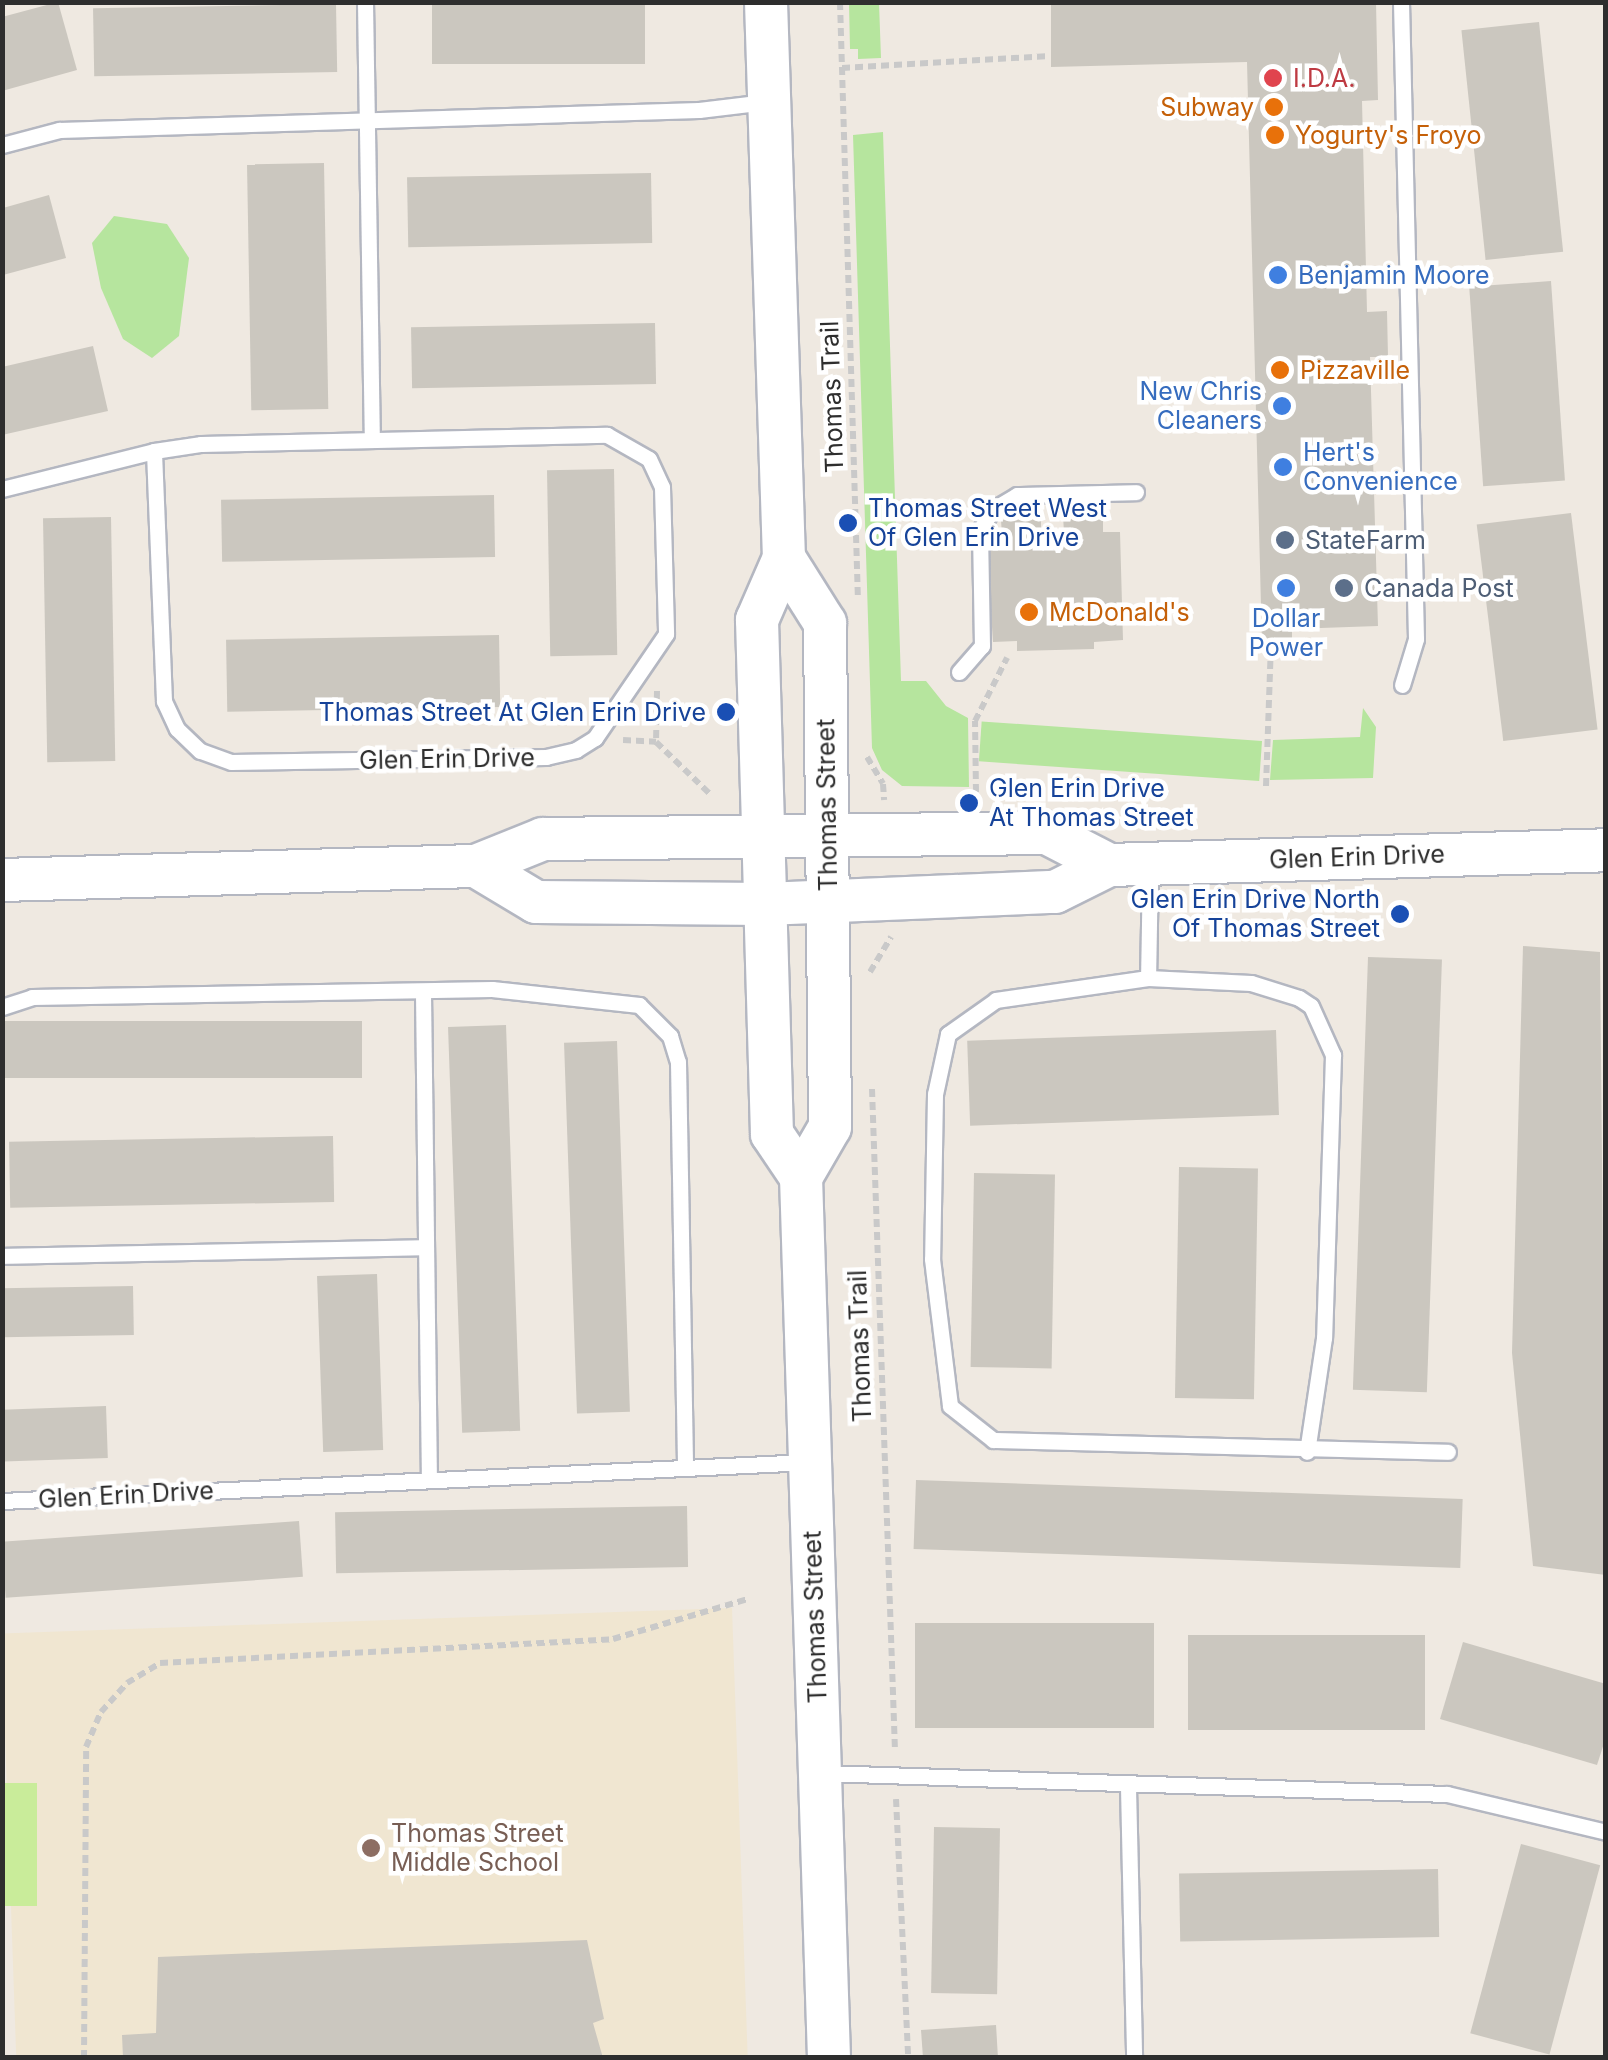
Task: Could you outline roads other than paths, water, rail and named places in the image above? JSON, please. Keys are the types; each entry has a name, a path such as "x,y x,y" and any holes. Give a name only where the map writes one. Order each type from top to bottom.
{"street":[{"path":"766,2 784,558 757,620 772,1134 801,1177"},
{"name":"Thomas Street","path":"784,558 825,623 830,1127 801,1177 829,2058"},
{"name":"Glen Erin Drive","path":"2,880 476,866 544,839 1047,833 1129,864"},
{"name":"Glen Erin Drive","path":"476,866 536,902 766,904 1055,892 1129,864 1606,850"}],"lane":[{"path":"364,2 372,438"},
{"path":"1402,2 1416,640 1402,685"},
{"path":"2,145 59,130 699,110 770,101"},
{"name":"Glen Erin Drive","path":"2,488 154,451 372,438 607,435 637,448 662,487 667,620 657,656 595,738 546,757 231,762 200,751 177,729 164,701 154,451"},
{"path":"959,672 982,646 980,530 992,510 1016,495 1136,492"},
{"path":"1129,864 1148,978"},
{"path":"1307,1452 1324,1338 1333,1056 1312,1006 1300,998 1251,983 1148,978 996,1000 948,1034 934,1094 932,1259 950,1406 994,1440 1307,1452 1448,1452"},
{"path":"2,1008 32,997 492,989 622,999 656,1018 670,1036 678,1062 685,1468"},
{"path":"423,993 429,1480"},
{"path":"2,1256 426,1247"},
{"name":"Glen Erin Drive","path":"2,1502 810,1462"},
{"path":"820,1773 1128,1787 1447,1794 1606,1832"},
{"path":"1128,1787 1134,2058"}],"place":[{"name":"I.D.A.","path":"1273,78"},
{"name":"Subway","path":"1274,107"},
{"name":"Yogurty's Froyo","path":"1275,135"},
{"name":"Benjamin Moore","path":"1278,275"},
{"name":"Pizzaville","path":"1280,370"},
{"name":"New Chris Cleaners","path":"1282,406"},
{"name":"Hert's Convenience","path":"1283,467"},
{"name":"Thomas Street West Of Glen Erin Drive","path":"848,523"},
{"name":"StateFarm","path":"1285,540"},
{"name":"Dollar Power","path":"1286,588"},
{"name":"Canada Post","path":"1344,588"},
{"name":"McDonald's","path":"1029,612"},
{"name":"Thomas Street At Glen Erin Drive","path":"726,712"},
{"name":"Glen Erin Drive At Thomas Street","path":"969,803"},
{"name":"Glen Erin Drive North Of Thomas Street","path":"1400,914"},
{"name":"Thomas Street Middle School","path":"371,1848"}]}
